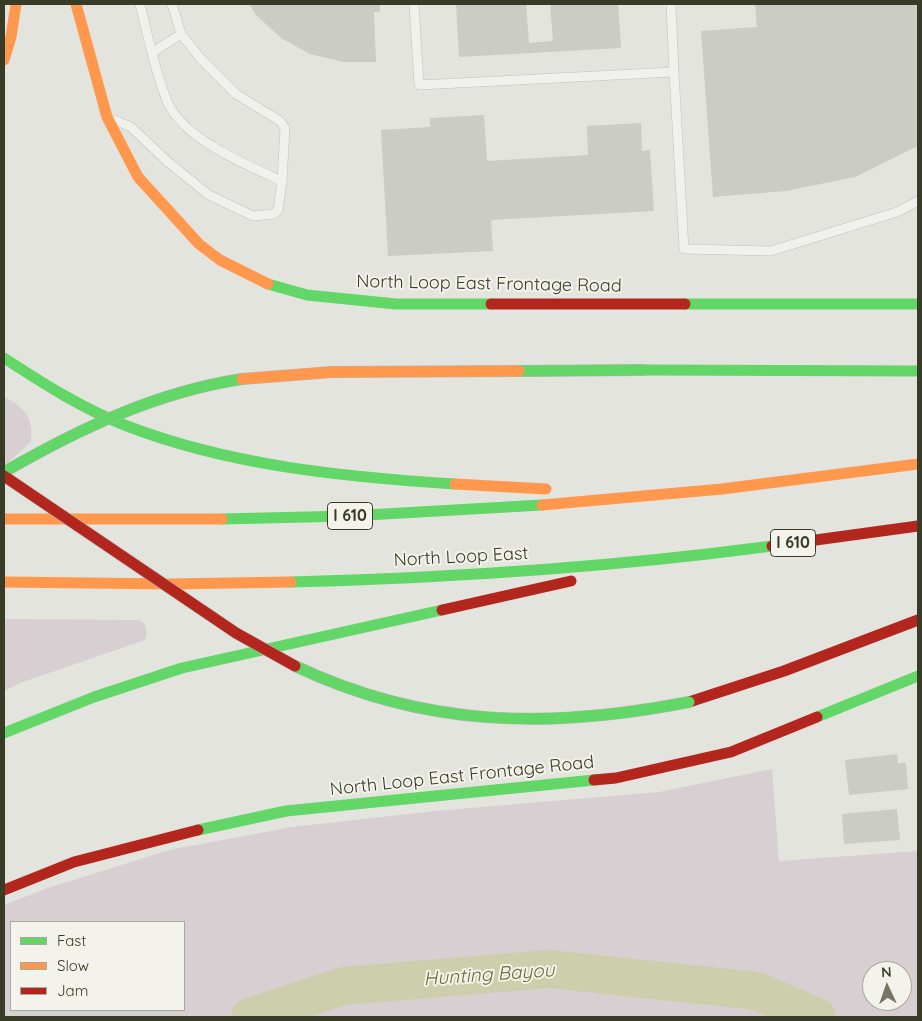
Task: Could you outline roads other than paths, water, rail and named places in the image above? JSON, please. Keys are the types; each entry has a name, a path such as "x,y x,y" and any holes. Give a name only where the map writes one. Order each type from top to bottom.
{"main road":[{"path":"4,60 11,37 16,4"},
{"name":"North Loop East Frontage Road","path":"76,4 107,117 138,177 198,244 220,260 247,275 307,295 396,304 918,304"},
{"path":"4,358 50,389 89,411 136,430 216,454 368,477 554,490"},
{"path":"4,472 97,422 201,387 240,379 318,372 918,371"},
{"name":"I 610","path":"4,519 167,520 374,516 694,492 918,464"},
{"path":"4,476 252,643 304,671 379,698 445,714 525,721 610,718 689,702 784,671 918,620"},
{"path":"572,491 694,492"},
{"name":"North Loop East","path":"4,582 300,582 486,574 667,558 918,526"},
{"path":"4,733 94,697 182,668 667,558"},
{"name":"North Loop East Frontage Road","path":"4,890 74,862 180,834 286,811 616,778 731,752 918,676"}],"lane":[{"path":"140,4 168,104 193,134 234,159 282,181"},
{"path":"107,117 131,127 168,162 202,190 253,216 274,214 278,210 282,181 285,128 280,121 236,94 201,60 181,34 172,4"},
{"path":"414,4 419,85 674,72"},
{"path":"671,4 684,249 771,251 897,212 918,201"},
{"path":"153,52 181,34"}],"waterway":[{"name":"Hunting Bayou","path":"250,1017 343,986 549,969 757,991 817,1017"}]}
